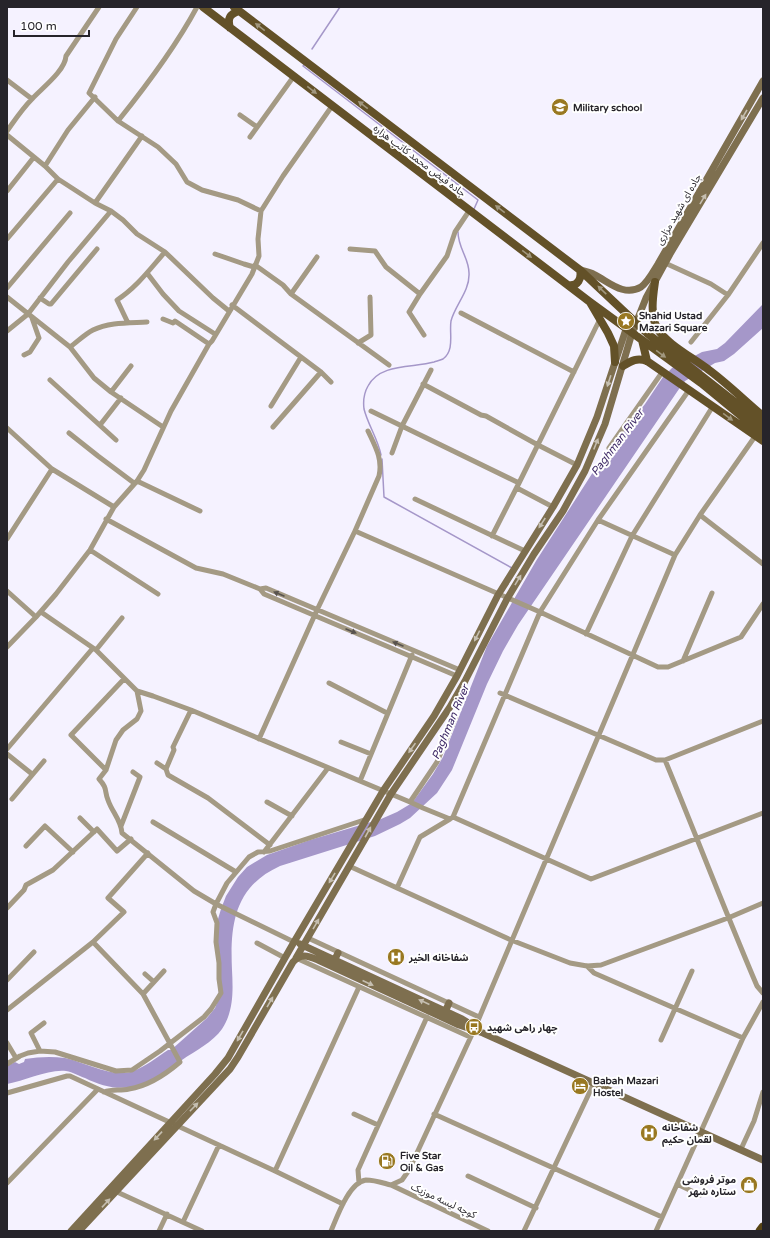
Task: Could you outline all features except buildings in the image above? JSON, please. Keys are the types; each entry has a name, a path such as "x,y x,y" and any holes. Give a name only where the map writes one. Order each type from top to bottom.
{"highway":[{"path":"760,1231 763,1227"}],"main road":[{"name":"جاده فیض محمد کاتب هزاره","path":"203,7 590,302 642,340 677,356"},
{"path":"230,28 228,22 229,18 237,9 580,270 648,334 677,356 703,381 761,430 763,441"},
{"name":"جاده ای شهید مزاری","path":"580,270 594,274 620,289 629,290 641,287 658,264 763,81"},
{"name":"جاده ای شهید مزاری","path":"619,364 633,320 763,98"},
{"path":"568,285 574,285 579,281 581,276 580,270"},
{"path":"655,282 653,303 654,319 657,328 668,340 677,356 710,371 763,416"},
{"path":"71,1231 173,1124 230,1069 308,938 390,794 450,707 507,599 585,471 605,424 619,364 614,346 608,333 590,302"},
{"path":"642,340 647,361"},
{"path":"619,364 635,359 647,361 713,406 761,430"},
{"path":"79,1231 116,1192 228,1058 383,791 434,716 459,673 498,595 553,507 577,465 619,364"},
{"path":"294,942 462,1020 474,1029 702,1131 763,1160"},
{"path":"334,961 338,953"},
{"path":"296,958 306,955 320,965 451,1025 474,1029"},
{"path":"445,1012 449,1003"}],"street":[{"path":"7,131 32,99 62,67 66,61 66,56 99,7"},
{"path":"137,7 116,39 90,92 118,121 158,147 176,164 187,182 202,190 238,200 261,211"},
{"path":"118,121 144,88 179,38 197,7"},
{"path":"250,137 294,76"},
{"path":"7,80 32,99"},
{"path":"45,166 68,130 95,96"},
{"path":"8,645 41,612 90,550 114,507 136,482 144,470 163,427 209,344 252,274 258,256 261,211 283,176 332,106"},
{"path":"240,115 257,127"},
{"path":"7,136 45,166 58,179 95,203 111,211 123,220 137,234 165,252 213,298 229,311"},
{"path":"95,203 142,136"},
{"path":"7,191 34,157"},
{"path":"7,239 58,179"},
{"path":"424,335 409,312 447,256 455,232 469,210"},
{"path":"7,331 30,315 40,298 111,211"},
{"path":"7,288 70,212"},
{"path":"691,342 728,295 763,243"},
{"path":"40,298 51,304 97,248"},
{"path":"350,249 375,251 386,268 420,294"},
{"path":"128,323 117,300 126,294 147,273 165,252"},
{"path":"215,254 254,266 283,285 291,294 389,365"},
{"path":"291,294 317,257"},
{"path":"665,263 711,284 728,295"},
{"path":"147,273 163,294 179,311 215,334"},
{"path":"7,297 70,347 94,378 111,392 163,427"},
{"path":"358,343 371,335 370,297"},
{"path":"232,305 321,372 331,382"},
{"path":"461,313 574,372"},
{"path":"24,355 30,352 39,338 30,315"},
{"path":"163,319 173,323 175,321 209,344"},
{"path":"492,536 600,319"},
{"path":"70,347 93,330 111,325 146,322"},
{"path":"271,406 301,357"},
{"path":"111,392 131,366"},
{"path":"392,453 402,426 431,370"},
{"path":"273,427 321,372"},
{"path":"609,448 664,372"},
{"path":"50,380 116,440"},
{"path":"423,384 577,465"},
{"path":"397,888 420,837 452,818 503,694 540,612 598,520 686,388"},
{"path":"100,425 121,398"},
{"path":"586,634 632,536 713,406"},
{"path":"372,411 518,486 553,507"},
{"path":"7,428 52,470 114,507"},
{"path":"391,1185 402,1180 408,1170 474,1029 675,555 700,516 761,430"},
{"path":"259,739 317,610 356,531 379,476 380,469 378,451 368,431"},
{"path":"69,433 98,456 136,482 200,511"},
{"path":"7,538 52,470"},
{"path":"415,499 525,551"},
{"path":"700,516 763,564"},
{"path":"106,519 196,568 223,574 260,590 264,594 411,657 459,673"},
{"path":"598,520 675,555"},
{"path":"356,531 531,610 540,612 658,667 668,667 683,662 741,637 763,604"},
{"path":"90,550 158,594"},
{"path":"260,590 266,588 414,651 459,673"},
{"path":"7,592 36,617"},
{"path":"683,662 712,593"},
{"path":"41,612 95,649 137,691 191,710 423,808 452,818 591,879 763,814"},
{"path":"7,749 122,618"},
{"path":"360,781 414,651"},
{"path":"106,770 71,736 124,679"},
{"path":"329,683 388,713"},
{"path":"137,691 141,711 137,719 123,730 116,740 106,770 99,780 106,786 108,800 121,826 122,833 194,891 218,905 294,942"},
{"path":"503,694 656,760 665,760 763,721"},
{"path":"166,769 174,750 173,747 191,710"},
{"path":"411,802 437,762 456,716"},
{"path":"341,742 371,754"},
{"path":"7,754 32,774"},
{"path":"665,760 698,839 728,918 757,986 763,993"},
{"path":"12,799 44,761"},
{"path":"157,763 166,769 168,775 208,798 270,845"},
{"path":"264,852 328,768"},
{"path":"121,826 140,777 133,772"},
{"path":"267,802 292,816"},
{"path":"80,818 94,832"},
{"path":"7,1064 28,1053 40,1051 55,1052 116,1071 132,1070 171,1046 204,1017 211,1009 221,992 216,942 217,923 213,912 218,905 227,883 236,872 250,857 258,852 270,851 367,819"},
{"path":"153,822 236,872"},
{"path":"26,846 45,826 73,852"},
{"path":"7,908 24,890 26,884 50,872 97,829 117,851 131,839"},
{"path":"7,1010 93,942 124,912 108,898 148,853"},
{"path":"349,866 511,940 570,963 587,966 601,965 728,918 763,903"},
{"path":"308,938 479,1017"},
{"path":"93,942 143,994 180,1062 149,1084 125,1090 111,1090 104,1092"},
{"path":"257,943 285,958"},
{"path":"7,980 34,952"},
{"path":"320,965 359,987 428,1017 451,1025 470,1037"},
{"path":"587,966 594,973 743,1038"},
{"path":"143,994 164,971"},
{"path":"661,1040 692,971"},
{"path":"145,974 154,982"},
{"path":"275,1171 359,987"},
{"path":"656,1231 743,1038 763,1002"},
{"path":"331,1231 343,1204 354,1187 359,1183 358,1170 428,1017"},
{"path":"40,1051 31,1033 44,1023"},
{"path":"7,1043 16,1058"},
{"path":"7,1093 67,1076 219,1145 343,1204"},
{"path":"524,1231 594,1083"},
{"path":"7,1183 98,1089"},
{"path":"741,1149 754,1121 763,1092"},
{"path":"354,1114 378,1124"},
{"path":"434,1114 662,1218"},
{"path":"183,1222 219,1145"},
{"path":"468,1176 536,1208"},
{"name":"کوچه لیسه موزیک","path":"359,1183 366,1180 378,1181 391,1185 488,1231"},
{"path":"677,1184 700,1195"},
{"path":"116,1192 202,1231"},
{"path":"159,1231 167,1214"}],"water":[{"name":"Paghman River","path":"763,304 763,328 724,361 715,363 685,381 518,625 487,684 452,770 437,793 410,818 400,824 375,836 280,866 265,875 253,885 244,896 234,923 232,938 231,1008 226,1022 218,1034 204,1046 157,1077 134,1087 119,1088 105,1086 66,1071 44,1073 7,1084 7,1066 15,1062 19,1064 24,1062 25,1059 50,1057 65,1058 117,1073 133,1071 168,1050 171,1050 207,1018 215,1008 219,998 217,945 218,919 226,896 238,877 247,867 267,855 310,840 381,819 412,803 433,774 443,757 487,646 536,561 595,469 645,404 663,377 672,368 702,352 717,349 725,343"}],"waterway":[{"path":"312,49 340,7"},
{"path":"305,64 303,66 478,200 474,209"},
{"path":"381,455 378,443 364,409 366,391 373,379 380,373 398,368 434,362 443,359 447,355 451,341 451,321 469,280 469,268 458,238 458,232"},
{"path":"382,459 384,497 512,568"}],"place":[{"name":"Military school","path":"560,107"},
{"name":"Shahid Ustad Mazari Square","path":"626,321"},
{"name":"شفاخانه الخیر","path":"396,957"},
{"name":"چهار راهی شهید","path":"474,1027"},
{"name":"Babah Mazari Hostel","path":"580,1086"},
{"name":"شفاخانه لقمان حکیم","path":"649,1133"},
{"name":"Five Star Oil & Gas","path":"387,1161"},
{"name":"موتر فروشی ستاره شهر","path":"749,1185"}]}
